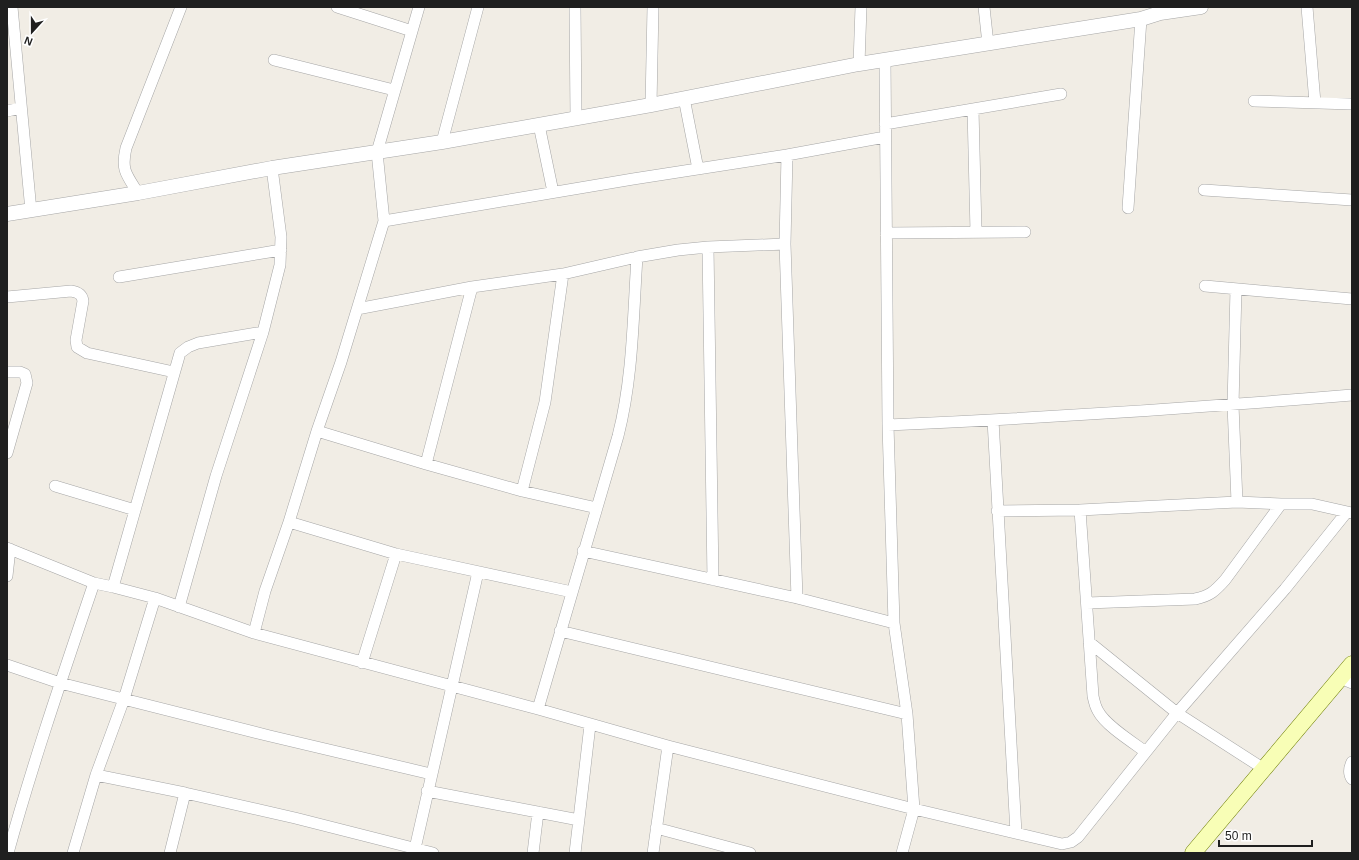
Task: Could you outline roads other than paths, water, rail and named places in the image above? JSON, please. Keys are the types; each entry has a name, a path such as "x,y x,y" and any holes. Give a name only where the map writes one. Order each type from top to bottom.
{"main road":[{"path":"1193,853 1264,769 1346,681 1352,664"}],"street":[{"path":"12,7 11,33 21,108 31,211"},
{"path":"138,193 124,170 123,162 126,148 181,7"},
{"path":"336,7 412,32"},
{"path":"254,633 317,431 341,362 384,221 377,152 419,7"},
{"path":"442,142 478,7"},
{"path":"575,7 576,118"},
{"path":"650,105 653,7"},
{"path":"859,64 861,7"},
{"path":"984,7 988,44"},
{"path":"7,214 138,193 272,168 442,142 539,125 859,64 1141,19 1161,10 1201,7"},
{"path":"1307,7 1315,103"},
{"path":"1128,208 1141,19"},
{"path":"274,60 394,90"},
{"path":"885,60 888,425 894,622 906,714 914,809 902,853"},
{"path":"885,124 1061,94"},
{"path":"684,98 698,169"},
{"path":"1254,101 1352,104"},
{"path":"7,110 21,108"},
{"path":"973,109 976,232"},
{"path":"539,125 553,192"},
{"path":"384,221 553,192 786,155 885,137"},
{"path":"786,155 785,244 797,598"},
{"path":"179,607 216,476 263,332 280,265 281,237 272,168"},
{"path":"1204,190 1352,200"},
{"path":"886,234 1025,232"},
{"path":"357,309 472,287 563,274 637,257 678,250 708,247 785,244"},
{"path":"708,247 713,580"},
{"path":"119,277 281,250"},
{"path":"538,709 625,409 628,388 637,257"},
{"path":"522,491 545,402 563,274"},
{"path":"1205,286 1352,299"},
{"path":"426,464 472,287"},
{"path":"1236,289 1233,405 1237,502"},
{"path":"7,297 71,291 78,292 82,296 83,301 76,347 87,353 174,372"},
{"path":"113,587 180,353 188,347 198,343 263,332"},
{"path":"7,372 20,372 25,374 27,383 7,453"},
{"path":"888,425 1233,405 1352,395"},
{"path":"993,420 1016,833"},
{"path":"317,431 522,491 597,508"},
{"path":"55,486 135,510"},
{"path":"7,576 9,549 94,583 155,598 254,633 538,709 668,746 914,809 1016,833 1062,849 1078,837 1177,713 1349,513 1323,505 1237,502 1080,510 998,511"},
{"path":"1086,603 1195,599 1207,596 1216,590 1225,580 1281,504"},
{"path":"1080,510 1093,696 1098,711 1105,720 1146,752"},
{"path":"289,522 396,554 572,592"},
{"path":"583,551 797,598 894,622"},
{"path":"362,663 396,554"},
{"path":"414,850 478,572"},
{"path":"8,853 18,816 60,683 94,583"},
{"path":"73,853 96,776 124,698 155,598"},
{"path":"560,631 906,714"},
{"path":"1089,642 1177,713 1264,769"},
{"path":"7,665 60,683 270,736 431,774"},
{"path":"575,853 590,724"},
{"path":"653,853 668,746"},
{"path":"1352,762 1349,775 1352,779"},
{"path":"96,776 185,793 302,819 414,850 433,853"},
{"path":"427,791 579,820"},
{"path":"170,853 185,793"},
{"path":"533,853 538,812"},
{"path":"656,828 750,853"}]}
